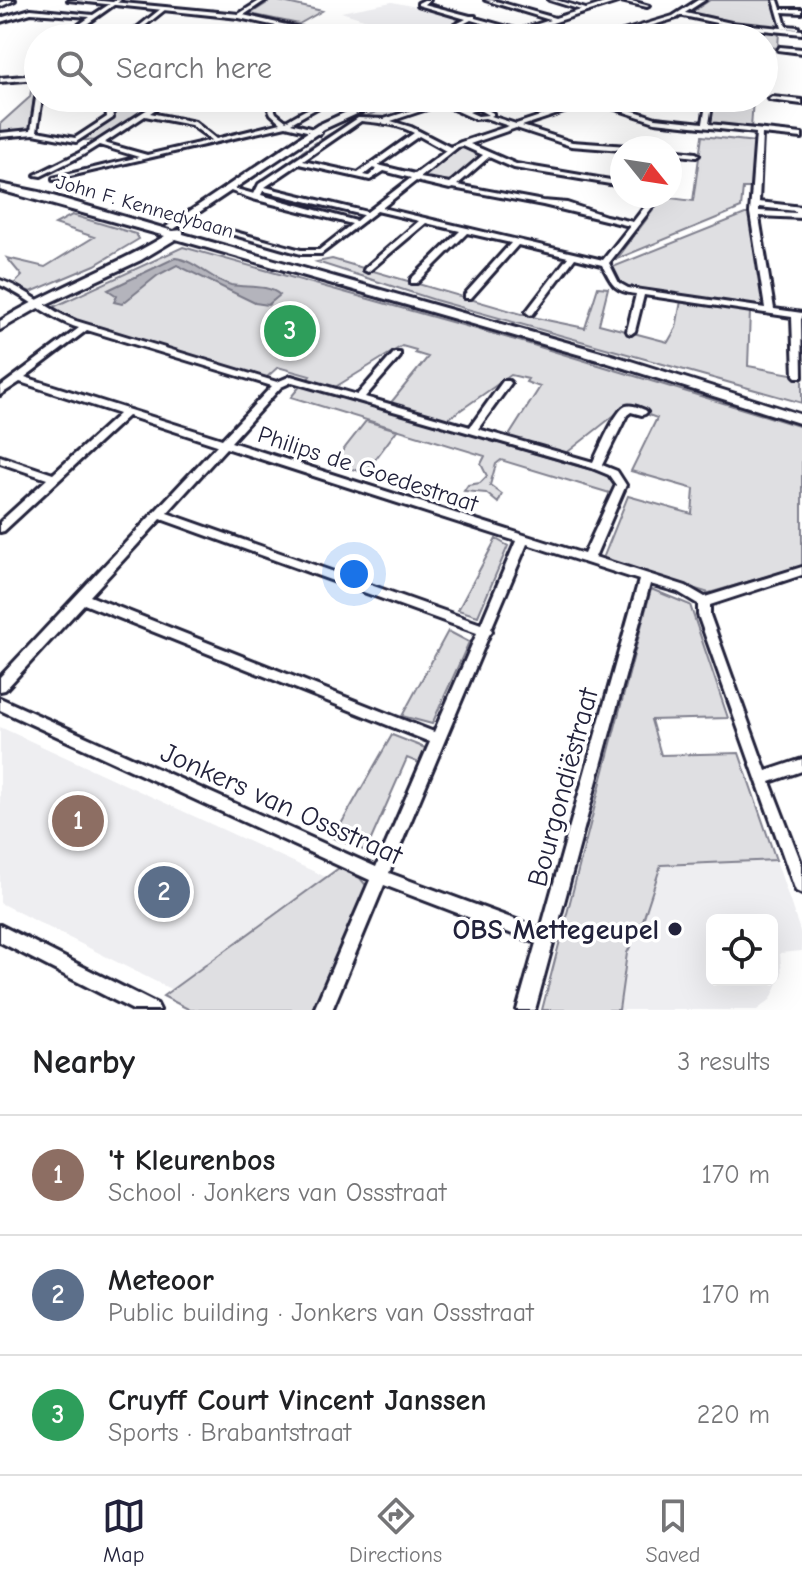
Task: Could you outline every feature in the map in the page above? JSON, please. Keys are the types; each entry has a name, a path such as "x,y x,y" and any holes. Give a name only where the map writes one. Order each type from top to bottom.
{"main road":[{"name":"John F. Kennedybaan","path":"2,188 172,231 802,413"},
{"path":"0,316 109,272 172,231"},
{"path":"0,326 33,301"},
{"name":"John F. Kennedybaan","path":"610,359 802,420"}],"street":[{"path":"1,2 12,0"},
{"path":"71,0 239,16 276,24"},
{"path":"239,16 261,0"},
{"path":"487,0 555,20"},
{"path":"551,0 585,10"},
{"path":"546,24 621,0 647,6"},
{"path":"648,24 681,14 702,0"},
{"path":"776,0 784,27 802,30"},
{"path":"81,24 115,2"},
{"path":"426,3 492,24"},
{"path":"145,24 164,9"},
{"path":"779,10 802,11"},
{"path":"0,20 31,11 91,16"},
{"path":"681,14 726,24"},
{"path":"459,24 473,17"},
{"path":"0,28 15,20 8,18"},
{"path":"778,28 802,30"},
{"path":"780,49 802,51"},
{"path":"0,80 24,78"},
{"path":"778,100 802,102"},
{"path":"34,132 37,112"},
{"path":"0,135 34,132 76,140 110,118 109,112"},
{"path":"39,175 148,112"},
{"path":"272,112 285,124 317,132"},
{"path":"55,179 213,138 285,124 306,112"},
{"path":"172,231 334,121 359,112"},
{"path":"384,121 411,112"},
{"path":"463,112 477,118 485,116 511,127 571,144 610,147"},
{"path":"217,229 316,254 450,150 554,112"},
{"path":"627,112 641,117 706,126 802,136"},
{"path":"706,126 708,112"},
{"path":"145,114 193,123 213,138"},
{"path":"256,197 264,189 262,186 360,119 384,121 419,133 450,150"},
{"path":"771,125 802,129"},
{"path":"759,132 755,208 770,311"},
{"path":"358,176 419,133"},
{"path":"98,143 144,156"},
{"path":"463,143 514,166 610,182"},
{"path":"682,153 696,155"},
{"path":"450,187 488,154"},
{"path":"299,162 370,178 382,169"},
{"path":"371,166 450,187 567,205 634,225"},
{"path":"264,189 424,221 605,263"},
{"path":"234,190 357,223"},
{"path":"605,263 647,208"},
{"path":"755,208 799,209 800,216 755,208"},
{"path":"368,270 424,221"},
{"path":"414,281 464,231"},
{"path":"468,296 515,243"},
{"path":"530,312 573,256"},
{"path":"605,263 618,288 799,315 799,375"},
{"path":"0,282 56,318 278,385"},
{"path":"631,331 641,292"},
{"path":"0,392 85,327"},
{"path":"358,399 397,355"},
{"name":"Philips de Goedestraat","path":"18,378 682,589 704,602"},
{"path":"0,686 278,385 291,379 613,473 621,485 588,559"},
{"path":"472,431 506,383"},
{"path":"596,466 623,414 629,408 642,412"},
{"path":"0,528 126,413"},
{"path":"0,459 55,478"},
{"path":"159,514 486,631"},
{"path":"323,1010 523,539"},
{"path":"802,571 704,602 704,615 802,886"},
{"name":"Bourgondiëstraat","path":"526,1010 646,578"},
{"path":"82,598 439,740"},
{"name":"Jonkers van Ossstraat","path":"0,704 381,877 547,939"},
{"path":"762,779 802,765"},
{"path":"0,933 151,1010"}],"shaded area":[{"path":"272,0 322,11 299,24 250,14"},
{"path":"710,0 773,0 781,27 802,31 778,29 778,24 731,24 689,14"},
{"path":"392,2 466,17 453,24 360,24 367,20 341,12"},
{"path":"24,102 24,112 32,112 30,132 0,134 0,124"},
{"path":"113,112 143,112 97,141 83,140 114,118"},
{"path":"377,112 406,112 382,119 365,117"},
{"path":"711,112 752,112 751,129 710,124"},
{"path":"350,123 266,180 301,152"},
{"path":"702,136 755,142 753,188 743,188 741,208 617,259 655,208 682,208 682,200 693,201"},
{"path":"465,145 482,154 448,185 419,179 452,150"},
{"path":"751,214 766,307 620,286 613,267"},
{"path":"72,215 136,234 139,239 95,265 31,292 13,285 22,276 7,258 45,267 94,237 55,224"},
{"path":"183,247 533,345 802,427 802,566 709,593 602,561 628,496 692,514 694,489 631,471 657,418 643,413 644,410 626,406 564,455 507,439 540,387 526,382 528,379 511,375 445,421 389,405 428,357 402,346 332,389 306,381 310,376 278,367 266,378 241,372 61,316 49,309"},
{"path":"175,258 189,262 231,285 263,288 280,295 268,305 255,303 177,265 158,275 122,304 114,302 117,296 108,290"},
{"path":"332,259 532,317 585,328 598,287 608,288 599,324 668,342 676,328 681,301 750,311 748,366 802,376 802,403 435,300 317,262"},
{"path":"301,385 605,474 617,484 613,494 501,460 496,464 490,485 502,494 498,503 486,493 464,491 468,485 480,483 487,476 481,464 485,456 291,397"},
{"path":"366,421 397,430 365,473 333,463"},
{"path":"496,539 508,546 478,616 458,610"},
{"path":"651,589 690,605 728,718 651,720 661,755 739,753 776,860 661,865 643,920 627,953 619,1010 542,1010"},
{"path":"448,631 469,642 432,724 402,716"},
{"path":"0,727 354,890 212,1010 0,903"},
{"path":"392,735 428,749 424,765 407,758 366,851 333,838"},
{"name":"OBS Mettegeupel","path":"776,860 802,937 802,951 780,953 782,974 778,983 778,914 706,914 706,986 777,986 771,999 757,1010 619,1010 627,953 643,920 660,865"},
{"path":"339,868 360,878 373,894 322,1010 190,1010 163,996"}],"place":[{"name":"Cruyff Court Vincent Janssen","path":"290,331"},
{"name":"'t Kleurenbos","path":"78,821"},
{"name":"Meteoor","path":"164,892"},
{"name":"OBS Mettegeupel","path":"675,929"}]}
